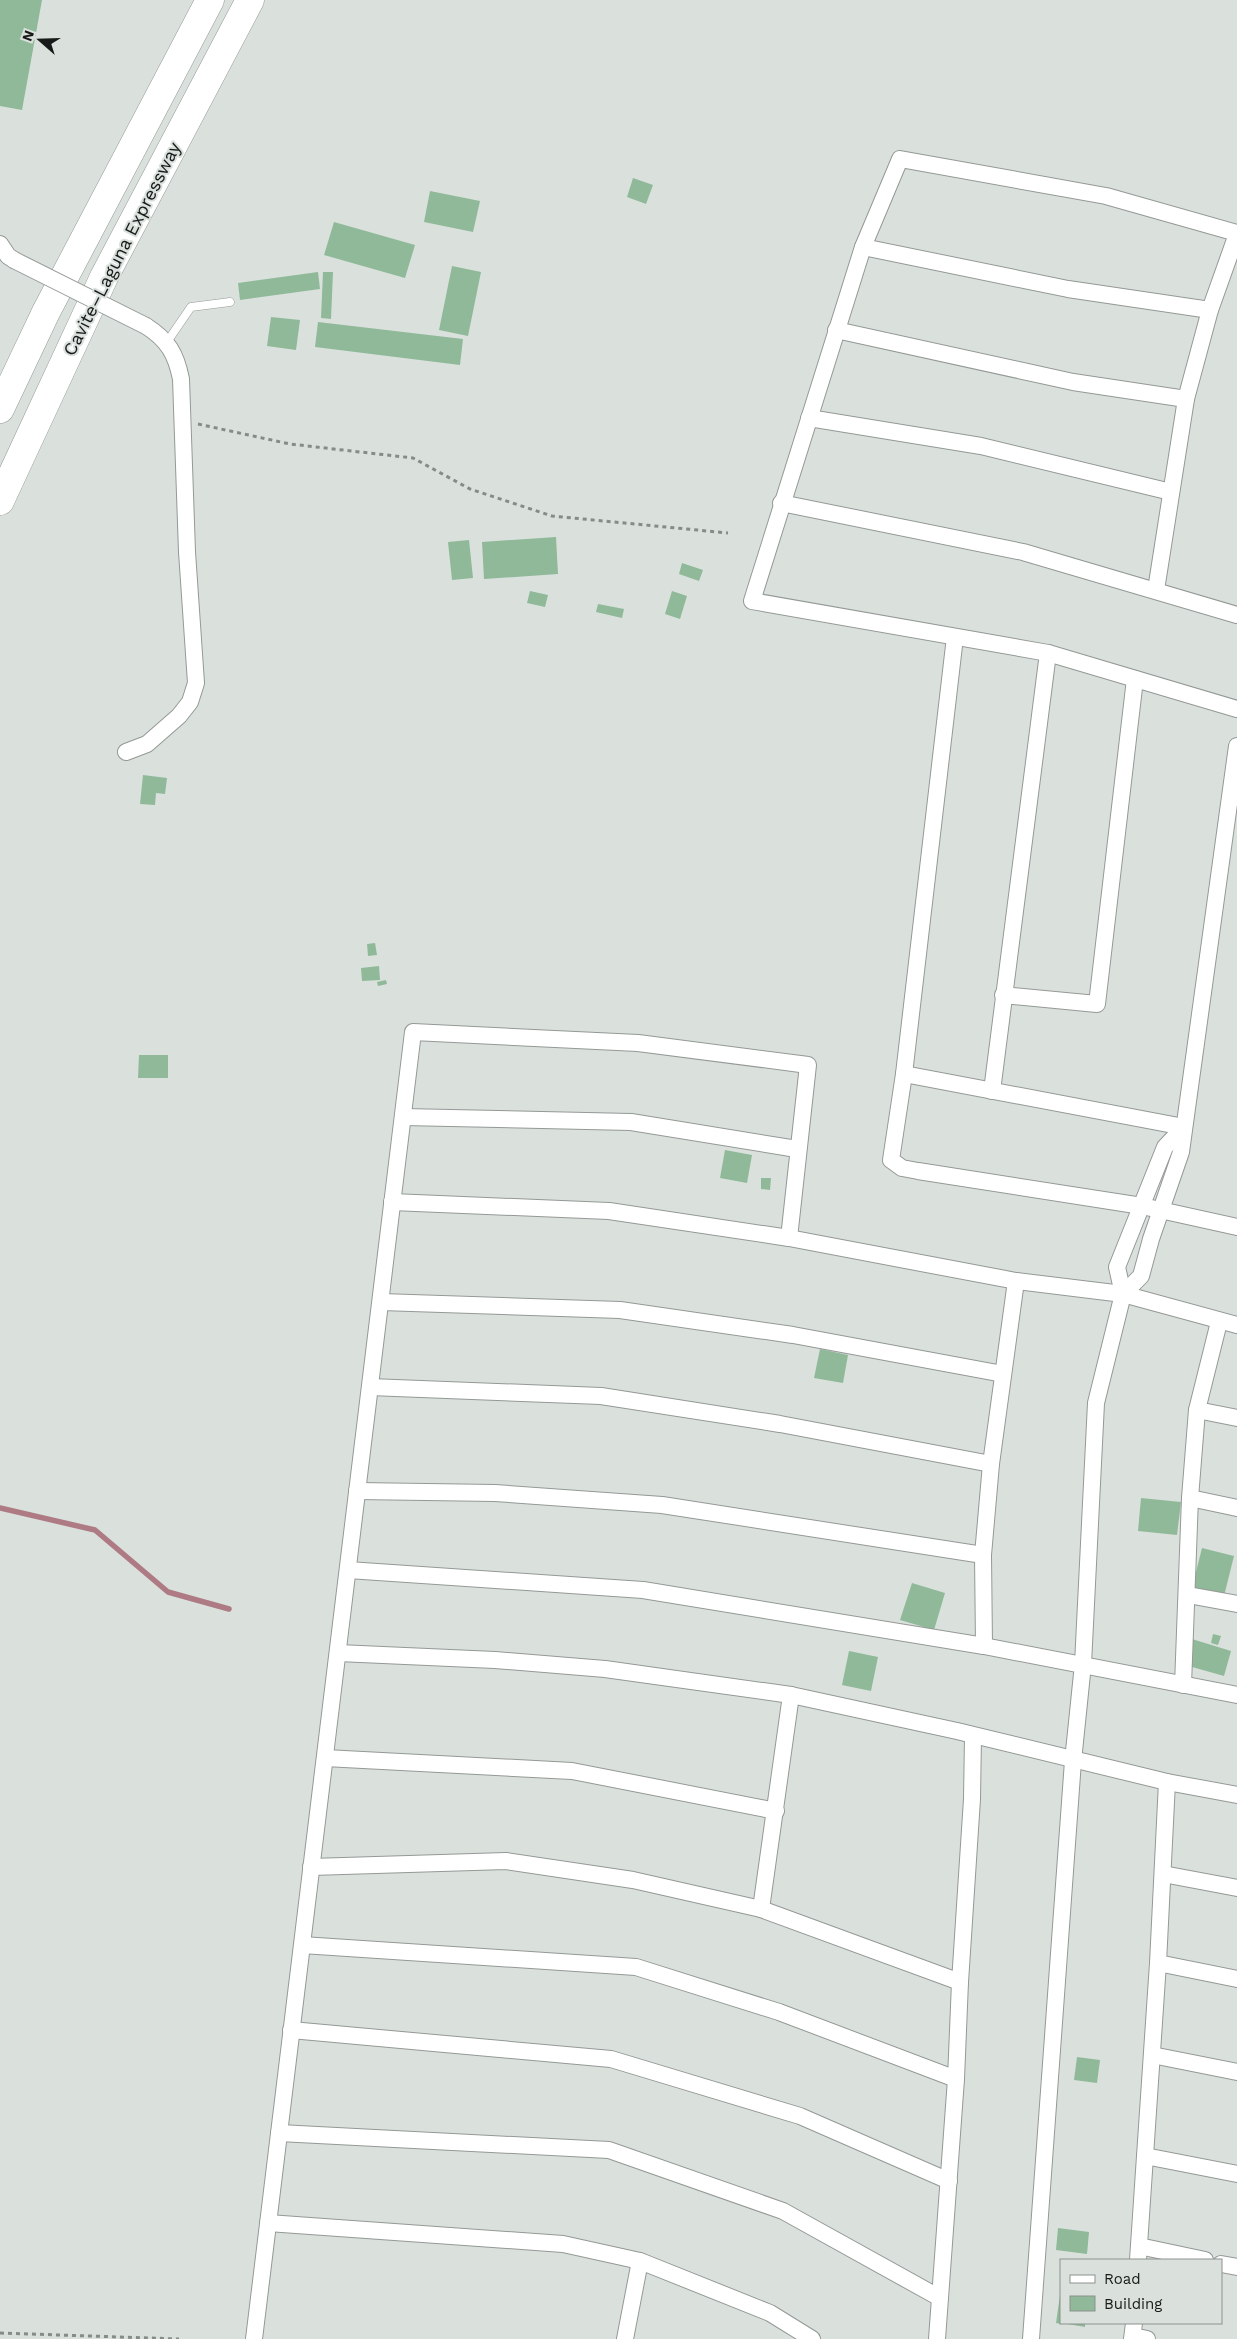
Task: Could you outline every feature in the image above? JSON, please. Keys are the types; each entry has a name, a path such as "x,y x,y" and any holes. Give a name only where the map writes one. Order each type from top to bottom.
{"highway":[{"name":"Cavite–Laguna Expressway","path":"0,409 46,312 210,0"},
{"name":"Cavite–Laguna Expressway","path":"0,501 104,277 250,0"}],"street":[{"path":"1156,590 1186,400 1210,310 1237,234 1106,196 900,159 863,247 781,502 752,601 1048,653 1237,709"},
{"path":"0,244 8,256 14,260 146,326 167,342 177,361 184,419 187,552 196,683 190,702 180,716 147,744 126,752"},
{"path":"863,247 1068,289 1210,310"},
{"path":"836,330 1073,382 1186,400"},
{"path":"809,418 981,446 1171,492"},
{"path":"781,502 1023,552 1237,615"},
{"path":"956,637 904,1074 891,1160 902,1168 1142,1206 1237,1227"},
{"path":"992,1091 1002,995 1048,653"},
{"path":"1002,995 1097,1004 1135,678"},
{"path":"1123,1294 1140,1276 1181,1152 1230,851 1237,746"},
{"path":"254,2339 413,1032 638,1043 808,1065 789,1238"},
{"path":"904,1074 1184,1126"},
{"path":"403,1117 631,1122 798,1149"},
{"path":"1031,2339 1073,1761 1083,1664 1096,1403 1123,1294 1117,1267 1165,1147 1184,1126"},
{"path":"392,1202 609,1211 789,1238 1016,1281 1123,1294 1219,1322 1237,1325"},
{"path":"984,1646 983,1555 991,1464 1016,1281"},
{"path":"380,1302 620,1310 793,1335 1003,1374"},
{"path":"1183,1685 1188,1595 1190,1498 1197,1410 1219,1322"},
{"path":"370,1388 601,1396 780,1424 991,1464"},
{"path":"1197,1410 1237,1418"},
{"path":"357,1491 495,1493 662,1505 983,1555"},
{"path":"1190,1498 1237,1508"},
{"path":"348,1570 643,1590 984,1646 1083,1664 1237,1696"},
{"path":"1188,1595 1237,1604"},
{"path":"338,1653 495,1660 605,1668 792,1695 957,1731 1073,1761 1237,1795"},
{"path":"761,1909 792,1695"},
{"path":"937,2339 956,2079 960,1982 972,1799 973,1736"},
{"path":"325,1758 572,1771 776,1811"},
{"path":"1167,1782 1158,1963 1138,2253 1195,2259"},
{"path":"312,1866 506,1861 633,1880 761,1909 960,1982"},
{"path":"1163,1874 1237,1888"},
{"path":"302,1945 636,1967 779,2012 956,2079"},
{"path":"1158,1963 1237,1979"},
{"path":"292,2030 611,2059 800,2116 949,2181"},
{"path":"1152,2055 1237,2072"},
{"path":"279,2133 609,2150 783,2211 940,2298"},
{"path":"1145,2156 1237,2174"},
{"path":"268,2223 563,2244 640,2261 770,2313 812,2339"},
{"path":"626,2339 640,2261"},
{"path":"1222,2264 1237,2267"}],"lane":[{"path":"167,342 191,307 230,302"}],"path":[{"path":"184,419 206,427 290,444 414,458 470,489 552,516 728,532"},
{"path":"0,2333 179,2339"}],"building":[{"path":"0,0 42,0 22,110 0,106"},
{"path":"633,178 653,185 646,204 627,197"},
{"path":"430,191 480,201 473,232 424,222"},
{"path":"334,222 415,245 405,278 324,255"},
{"path":"452,266 481,272 468,336 439,330"},
{"path":"318,272 320,289 240,300 238,283"},
{"path":"323,272 333,272 331,319 321,318"},
{"path":"271,317 300,320 296,350 267,346"},
{"path":"318,322 463,339 460,365 315,347"},
{"path":"556,537 558,574 484,579 482,542"},
{"path":"469,540 473,578 452,580 448,542"},
{"path":"682,563 703,570 699,581 679,574"},
{"path":"530,591 548,595 545,607 527,603"},
{"path":"672,591 687,596 680,619 665,614"},
{"path":"598,604 624,609 622,618 596,612"},
{"path":"143,775 167,778 165,794 156,793 155,805 140,804"},
{"path":"375,943 377,955 368,956 367,944"},
{"path":"379,966 380,980 362,981 361,968"},
{"path":"386,980 387,984 378,986 377,982"},
{"path":"139,1055 168,1055 168,1078 138,1078"},
{"path":"725,1150 752,1155 747,1183 720,1178"},
{"path":"761,1178 771,1178 770,1190 761,1189"},
{"path":"820,1349 848,1355 843,1383 814,1378"},
{"path":"1141,1498 1181,1502 1177,1535 1138,1531"},
{"path":"1202,1548 1234,1556 1224,1596 1192,1588"},
{"path":"912,1583 945,1593 934,1630 900,1620"},
{"path":"1213,1634 1221,1636 1218,1645 1211,1643"},
{"path":"1192,1639 1231,1651 1224,1676 1185,1665"},
{"path":"849,1651 878,1657 871,1691 842,1685"},
{"path":"1077,2057 1100,2060 1097,2083 1074,2080"},
{"path":"1058,2228 1089,2232 1087,2254 1056,2250"},
{"path":"1060,2295 1060,2324 1056,2323"},
{"path":"1068,2324 1085,2324 1085,2327"}],"waterway":[{"path":"0,1508 95,1530 168,1592 229,1609"}]}
